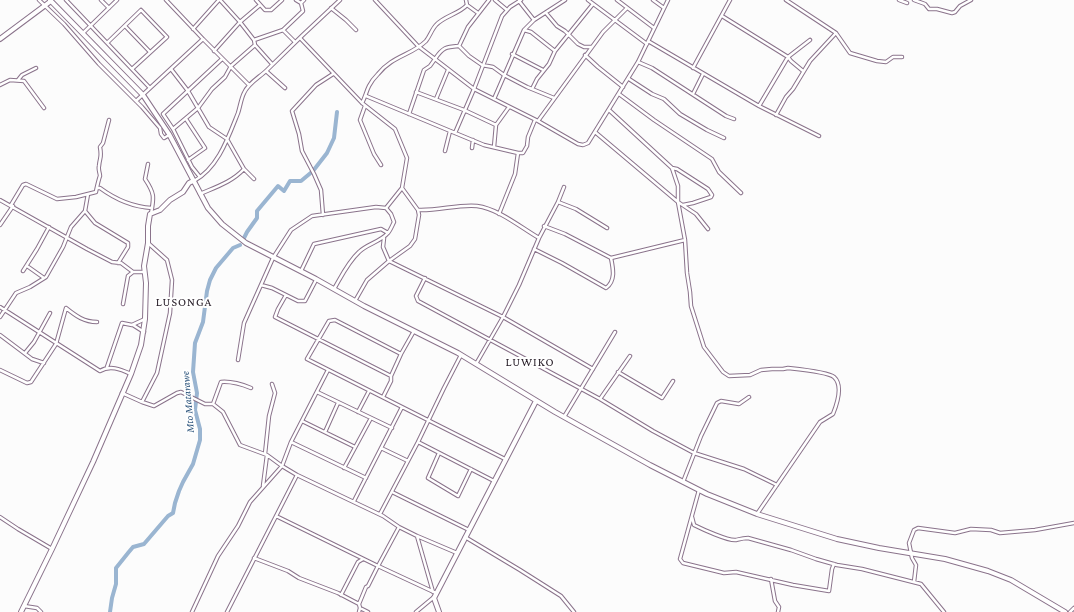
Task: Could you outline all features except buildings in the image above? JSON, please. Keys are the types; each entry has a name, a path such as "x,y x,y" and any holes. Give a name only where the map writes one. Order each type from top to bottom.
{"main road":[{"path":"0,39 51,0 143,95 169,134 208,208 222,224 246,243 461,355 536,401 650,465 699,490 757,514 837,539 945,559 988,571 1011,580 1065,612"},
{"path":"21,612 93,462 131,374 141,345 145,319 146,284 144,266 148,243 150,214 160,210 170,200 183,192 189,183 193,181"},
{"path":"439,612 434,594 536,401"}],"street":[{"path":"39,0 64,24 154,120 160,128 161,134 164,138 169,134"},
{"path":"66,0 150,88"},
{"path":"101,0 109,8"},
{"path":"82,33 117,0"},
{"path":"166,0 203,40 222,59 232,66 249,85"},
{"path":"193,29 220,0 240,22 254,40 255,44 272,64"},
{"path":"256,0 265,10 271,10 282,0"},
{"path":"254,40 283,30 303,11 301,3 296,0"},
{"path":"301,3 304,0"},
{"path":"193,181 200,177 214,164 227,139 244,92 249,85 266,71 340,0"},
{"path":"375,0 418,46 474,89 537,120 578,144 583,145 588,143 629,78 668,0"},
{"path":"466,0 467,5 478,14"},
{"path":"459,46 468,27 489,0"},
{"path":"495,0 508,10"},
{"path":"455,132 474,89 502,16 520,0 534,20"},
{"path":"494,99 512,54 524,30 534,20 546,14 565,0"},
{"path":"588,0 647,42 759,106 819,136"},
{"path":"617,0 654,28"},
{"path":"654,0 664,8"},
{"path":"693,68 730,0"},
{"path":"786,0 836,33 850,53 877,61 886,62 893,57 902,56"},
{"path":"902,0 907,3"},
{"path":"914,0 925,4 929,9 937,9 952,13 955,12 960,6 971,0"},
{"path":"532,89 549,64 555,51 593,4"},
{"path":"214,51 240,22 260,5"},
{"path":"362,103 366,96 368,87 378,73 389,62 418,46 426,40 436,25 449,16 463,10 467,5"},
{"path":"331,8 356,30"},
{"path":"366,96 474,140 494,147 523,153 527,146 528,137 537,120 603,32 627,8"},
{"path":"107,43 141,10 167,37 132,69"},
{"path":"546,14 581,47 592,47"},
{"path":"722,16 788,57 803,71"},
{"path":"125,26 150,52"},
{"path":"283,30 295,43"},
{"path":"524,30 531,32 555,51"},
{"path":"776,115 816,53 826,45 836,33"},
{"path":"300,38 365,106 395,130 407,158 402,188 386,208"},
{"path":"136,101 203,40"},
{"path":"759,106 788,57 810,40"},
{"path":"173,129 198,108 212,89 225,77 232,66 255,44"},
{"path":"409,114 424,70 430,66 439,53 446,47 459,46 469,56 482,65 493,67 504,75 554,98"},
{"path":"512,54 544,70"},
{"path":"586,56 623,87"},
{"path":"200,177 192,167 173,129 163,114 222,59"},
{"path":"638,62 652,68 726,116 734,119"},
{"path":"18,80 22,75 36,68"},
{"path":"171,69 188,91 209,127 227,139 244,169 254,179"},
{"path":"436,99 448,70"},
{"path":"266,71 285,88"},
{"path":"323,215 321,190 302,151 299,134 292,111 316,86 333,74"},
{"path":"693,94 703,74"},
{"path":"629,78 652,94 664,99 680,114 724,138"},
{"path":"0,85 10,80 24,81 44,108"},
{"path":"416,92 464,110 496,125"},
{"path":"619,94 654,120 712,159 719,172 742,193"},
{"path":"365,106 360,120 374,154 381,165"},
{"path":"494,147 496,125 509,107"},
{"path":"609,110 672,168 677,169 708,189 712,195 711,198 693,204 682,205"},
{"path":"186,119 205,148 188,160"},
{"path":"0,224 23,185 26,184 57,199 76,197 96,192 98,188 97,183 100,178 98,168 102,157 100,147 103,143 109,120"},
{"path":"445,151 450,131"},
{"path":"594,132 678,202 696,214 708,229"},
{"path":"472,148 474,140"},
{"path":"499,214 515,174 518,153"},
{"path":"148,164 145,179 154,198 150,214"},
{"path":"672,168 678,186 678,202 685,240 691,306 704,347 722,372 729,376 736,377 750,375 761,370 788,368 824,373 834,376 838,382 839,388 833,414 820,422 757,514"},
{"path":"200,194 224,184 238,176 244,169"},
{"path":"476,364 503,317 519,285 544,226 558,202 564,187"},
{"path":"98,188 113,197 139,208 152,208"},
{"path":"355,301 367,280 389,260 410,246 415,239 419,215 418,210 402,188"},
{"path":"0,317 16,293 30,287 46,277 60,254 71,227 85,211 88,194"},
{"path":"0,200 108,260 121,264 133,272 145,272"},
{"path":"558,202 576,209 607,228"},
{"path":"418,210 430,211 478,206 499,214 539,238"},
{"path":"238,360 244,323 273,258 291,230 312,216 376,207 386,208 392,214 394,222 388,233 381,240 366,246 358,253 340,278 334,290"},
{"path":"85,211 95,223 128,243 128,247 118,263"},
{"path":"544,226 565,234 611,258 685,240"},
{"path":"23,271 49,227"},
{"path":"301,272 314,244 381,229 388,233"},
{"path":"385,236 383,247 389,260 503,317 593,369"},
{"path":"142,402 157,373 170,313 172,280 167,260 148,243"},
{"path":"534,249 606,288 611,285 612,279 611,258"},
{"path":"27,266 44,278"},
{"path":"123,304 128,276 133,272"},
{"path":"425,278 416,296 418,301 600,399 653,431 694,453 744,469 777,485"},
{"path":"261,286 272,288 298,301 305,301 316,280"},
{"path":"286,295 275,317 391,376"},
{"path":"0,307 100,371 107,367 110,362 122,323 132,325 144,332"},
{"path":"0,370 29,384 56,344 66,308 77,317 92,322 97,322"},
{"path":"25,353 34,342 38,332 50,313"},
{"path":"132,325 145,319"},
{"path":"401,354 335,320 329,321 307,359 505,459"},
{"path":"383,397 391,381 391,376 401,354 414,331"},
{"path":"564,417 615,332"},
{"path":"0,335 32,359 44,362"},
{"path":"380,514 461,355"},
{"path":"600,399 630,356"},
{"path":"107,367 131,374"},
{"path":"192,612 222,548 238,526 250,502 282,466 292,442 328,370"},
{"path":"618,372 662,398 673,381"},
{"path":"213,404 221,382 227,381 239,383 251,388"},
{"path":"263,486 269,416 275,393 272,384"},
{"path":"358,412 369,391"},
{"path":"122,393 154,406 177,392 182,392 205,404 213,404 223,412 240,446 266,454 282,466 380,514 416,536 457,553"},
{"path":"317,392 392,428"},
{"path":"683,482 716,403 721,401 739,404 749,397"},
{"path":"325,432 338,402"},
{"path":"354,501 402,407"},
{"path":"344,468 371,418"},
{"path":"302,422 355,447"},
{"path":"292,442 366,478"},
{"path":"418,442 494,481"},
{"path":"381,448 408,461"},
{"path":"439,453 428,478 458,496 471,469"},
{"path":"227,612 297,474"},
{"path":"699,490 680,559 683,563 724,573 736,572 793,585 829,591 834,564"},
{"path":"392,492 469,530"},
{"path":"0,516 18,529 52,549"},
{"path":"276,516 434,594"},
{"path":"692,516 694,525 729,539 736,540 748,538 834,564 862,569 921,584 944,612"},
{"path":"914,582 916,565 909,543 914,530 918,528 955,533 971,529 991,530 1000,533 1035,530 1074,523"},
{"path":"358,604 399,527"},
{"path":"416,536 434,594"},
{"path":"465,537 561,596 574,612"},
{"path":"254,558 288,571 299,578 341,594 368,612"},
{"path":"341,594 358,562 364,559"},
{"path":"771,579 775,601 779,607 778,612"},
{"path":"416,612 434,594"},
{"path":"24,606 37,608 41,612"},
{"path":"358,612 360,608"},
{"path":"1070,612 1074,608"}],"waterway":[{"name":"Mto Matarawe","path":"244,238 257,218 257,211 278,186 284,191 290,181 301,181 313,171 327,153 334,138 337,112"},
{"name":"Mto Matarawe","path":"110,612 116,584 116,568 133,547 144,544 168,516 173,513 179,491 193,464 200,440 200,429 195,410 197,393 193,372 195,343 203,322 210,280 216,268 233,248 240,245"}],"district":[{"name":"LUSONGA","path":"184,302"},
{"name":"LUWIKO","path":"530,362"}]}
